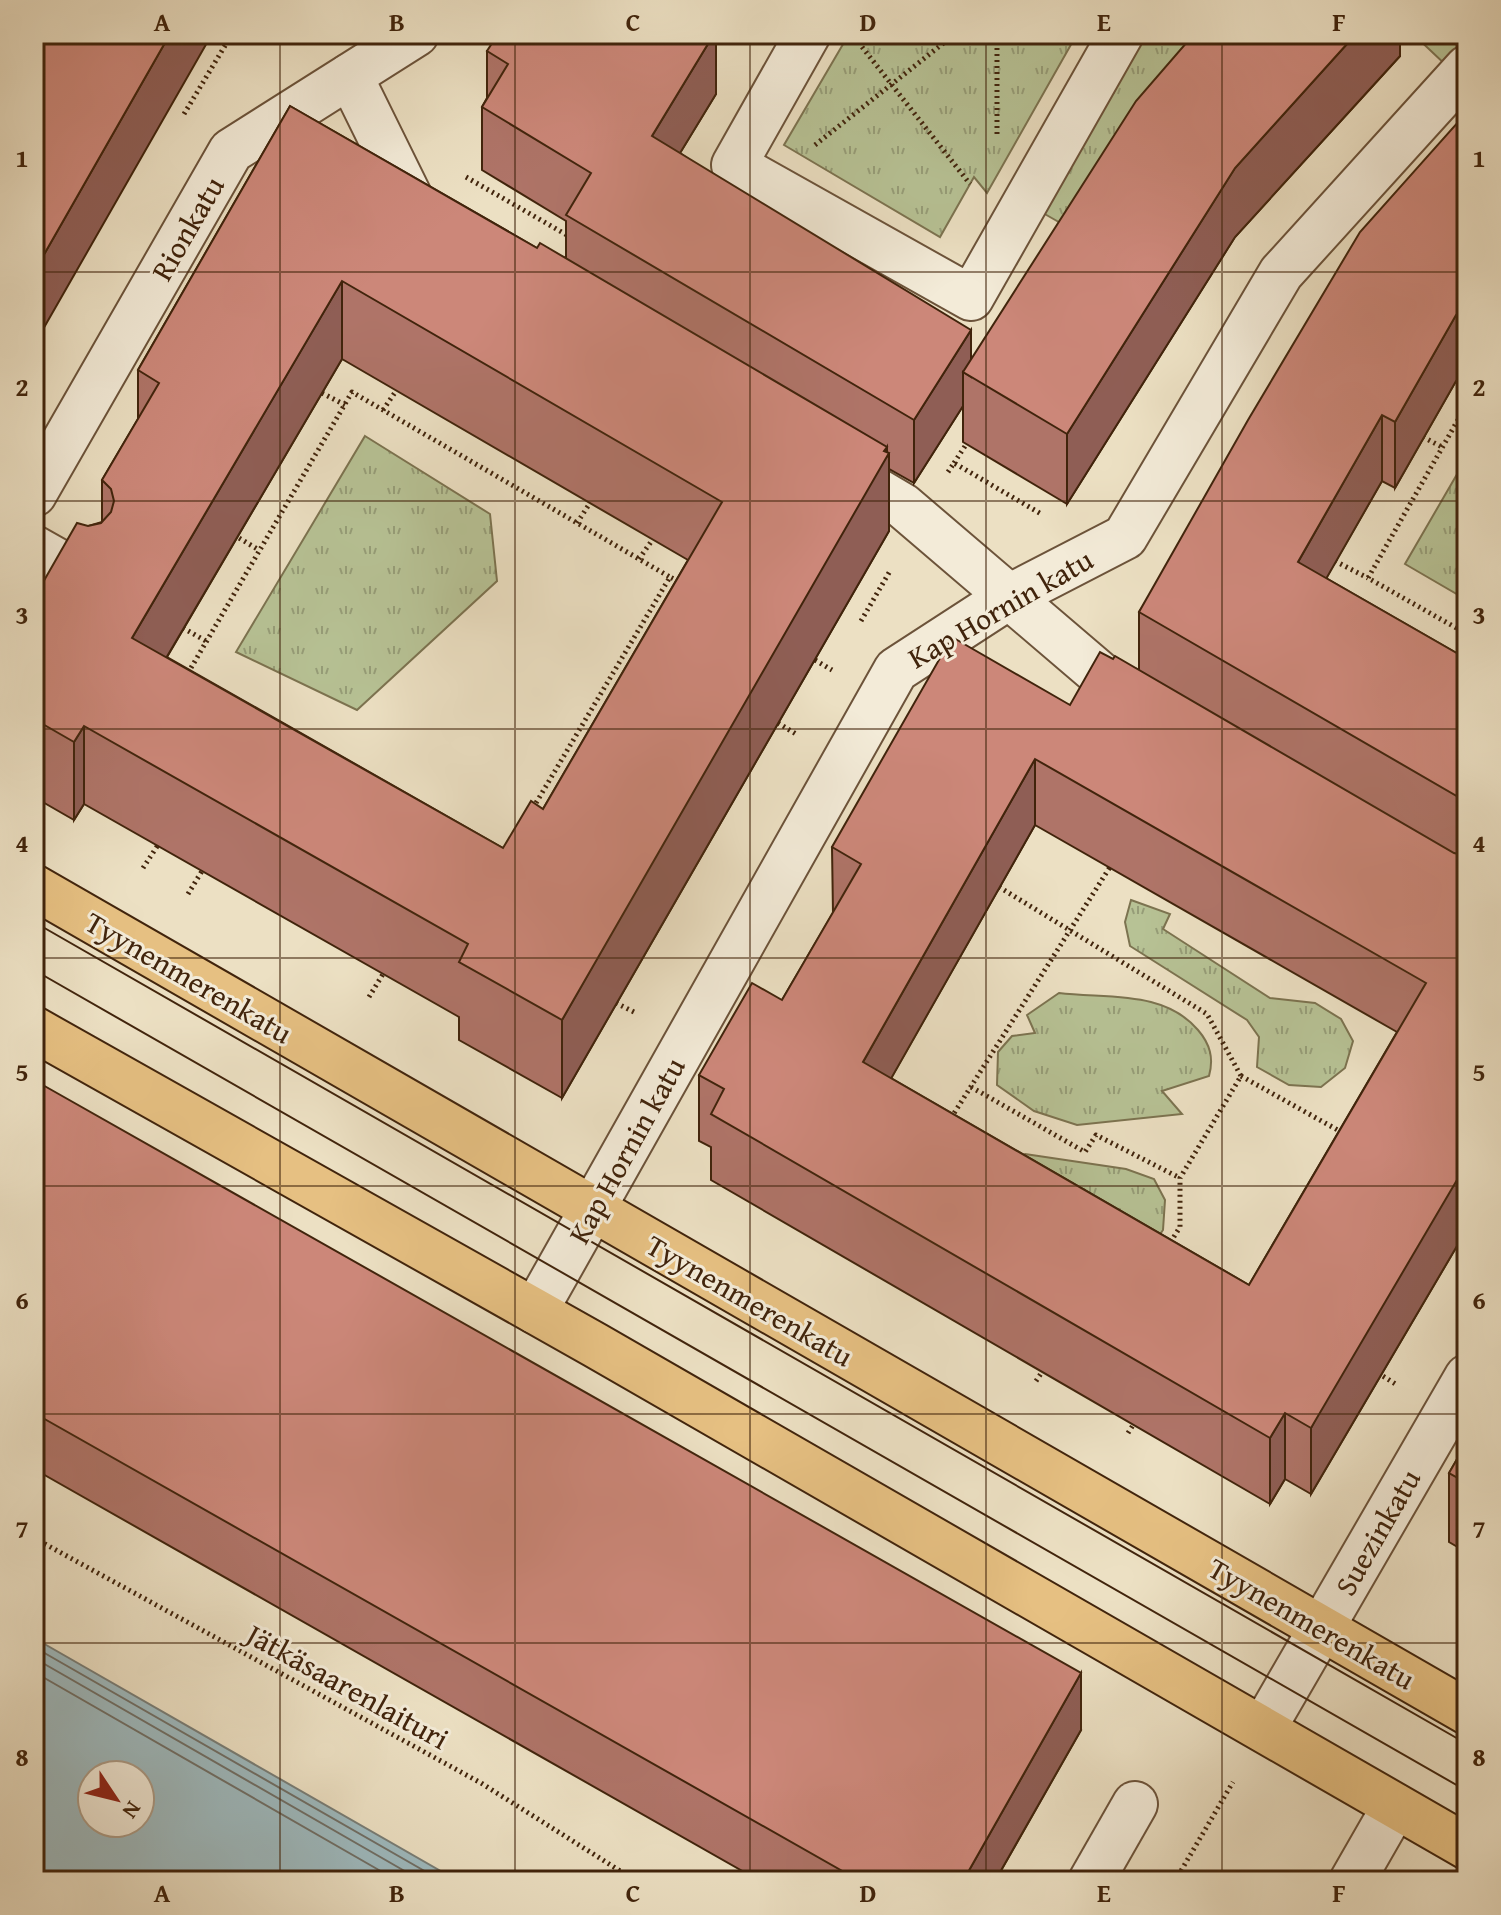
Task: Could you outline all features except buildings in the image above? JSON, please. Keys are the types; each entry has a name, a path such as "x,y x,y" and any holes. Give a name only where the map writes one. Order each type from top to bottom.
{"main road":[{"name":"Tyynenmerenkatu","path":"34,887 1467,1712"},
{"path":"34,1029 535,1311 1467,1847"}],"street":[{"name":"Rionkatu","path":"38,479 231,151 416,34"},
{"path":"808,34 734,165 971,298 1121,34"},
{"name":"Kap Hornin katu","path":"535,1311 896,670 1007,598 1125,537 1281,273 1462,73"},
{"path":"350,76 436,231"},
{"path":"796,443 903,506 1125,699 1166,723"},
{"path":"34,548 89,579"},
{"name":"Suezinkatu","path":"1263,1729 1467,1377"},
{"path":"1091,1881 1135,1804"},
{"path":"1352,1881 1395,1806"}],"path":[{"path":"180,121 232,34"},
{"path":"851,34 1008,232"},
{"path":"767,183 955,34"},
{"path":"436,231 454,170 575,240 579,232"},
{"path":"383,410 396,391"},
{"path":"182,683 352,392 683,584"},
{"path":"322,393 345,405"},
{"path":"1368,578 1467,404"},
{"path":"954,463 976,429"},
{"path":"1423,437 1442,447"},
{"path":"577,523 590,503"},
{"path":"220,528 259,550"},
{"path":"639,559 653,539"},
{"path":"1335,561 1467,634"},
{"path":"527,819 670,577"},
{"path":"183,628 206,641"},
{"path":"630,643 644,651"},
{"path":"815,660 833,671"},
{"path":"778,723 797,734"},
{"path":"143,868 158,845"},
{"path":"949,1122 1110,867"},
{"path":"188,894 202,871"},
{"path":"999,887 1207,1014 1241,1076 1355,1139"},
{"path":"369,997 383,974"},
{"path":"616,1003 636,1013"},
{"path":"1167,1248 1180,1227 1180,1178 1241,1076"},
{"path":"971,1087 1085,1152 1096,1135 1180,1178"},
{"path":"1036,1381 1042,1372"},
{"path":"1375,1372 1399,1386"},
{"path":"1128,1433 1140,1414"},
{"name":"Jätkäsaarenlaituri","path":"34,1538 481,1783 636,1881"},
{"path":"1175,1881 1233,1782"}],"green space":[{"path":"849,34 1077,34 987,193 974,177 940,237 784,145"},
{"path":"1150,34 1210,34 1064,225 1036,209 1119,62"},
{"path":"1413,34 1467,34 1467,85"},
{"path":"365,436 490,514 497,581 357,710 236,652"},
{"path":"1467,457 1467,600 1405,564"},
{"path":"1131,900 1170,914 1163,929 1270,998 1315,1003 1341,1019 1353,1041 1345,1068 1321,1087 1289,1085 1257,1067 1259,1037 1247,1020 1130,946 1125,922"},
{"path":"1059,993 1152,1002 1184,1017 1198,1030 1210,1052 1209,1076 1162,1091 1182,1114 1077,1125 1034,1111 997,1085 998,1052 1012,1036 1035,1033 1027,1015"},
{"path":"1025,1154 1126,1169 1154,1179 1165,1200 1163,1230 1128,1281 1002,1171"}],"water":[{"path":"34,1638 458,1881 34,1881"}],"tram line":[{"path":"34,922 1467,1744"},
{"path":"34,970 1467,1791"}]}
